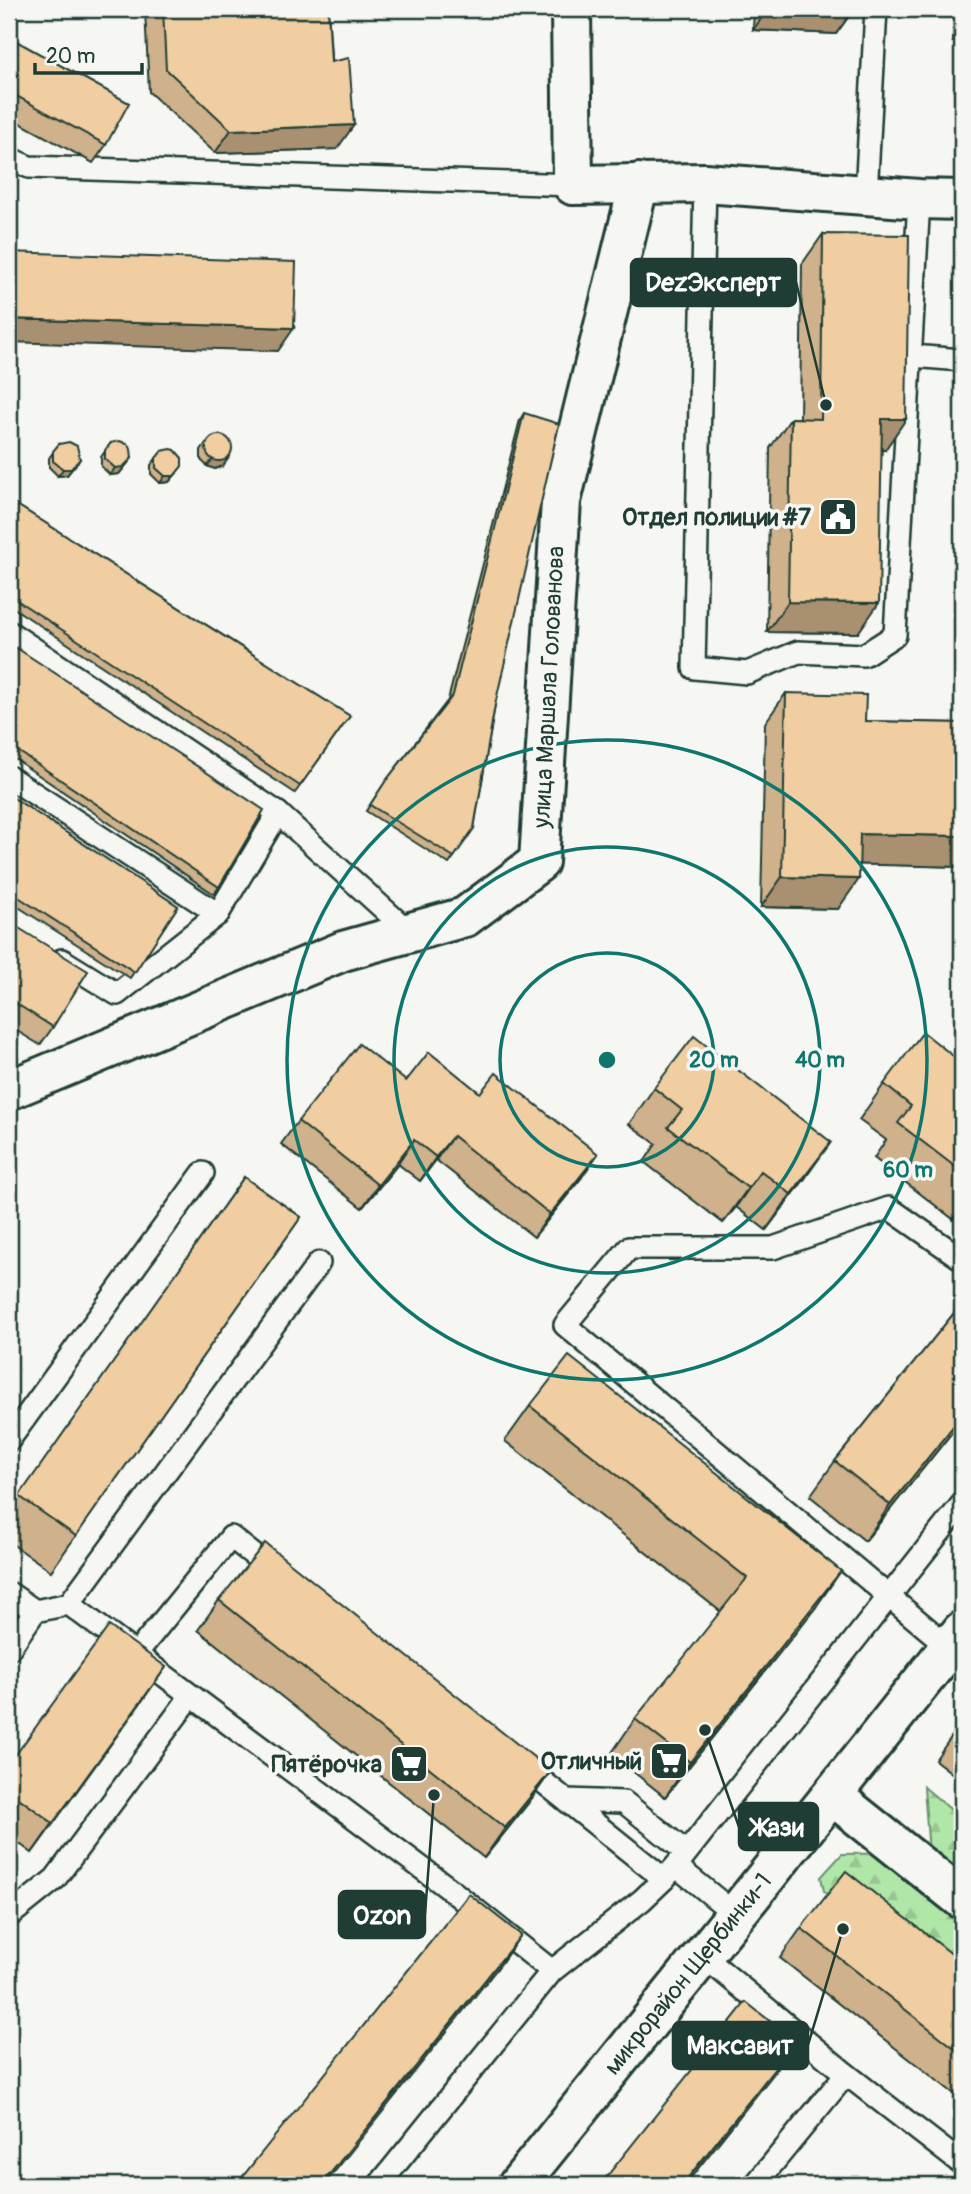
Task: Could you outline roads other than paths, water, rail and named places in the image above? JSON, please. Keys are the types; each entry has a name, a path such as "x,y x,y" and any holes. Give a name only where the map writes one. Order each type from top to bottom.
{"street":[{"path":"571,9 573,185 705,183 962,200"},
{"name":"улица Маршала Голованова","path":"9,1090 343,951 465,917 539,862 561,501 639,183"},
{"name":"микрорайон Щербинки-1","path":"518,2185 735,1914 958,1646"},
{"path":"833,1796 962,1899"}],"lane":[{"path":"866,195 876,9"},
{"path":"9,158 29,167 573,185"},
{"path":"705,183 694,668 747,673 798,652 864,655 895,635 919,199"},
{"path":"912,356 962,360"},
{"path":"9,632 278,813 409,932"},
{"path":"9,777 218,914"},
{"path":"41,947 117,994 218,914 278,813"},
{"path":"9,1440 203,1173"},
{"path":"958,1646 888,1597 565,1325 629,1248 773,1248 889,1208 962,1259"},
{"path":"9,1649 35,1611 69,1604 318,1263"},
{"path":"379,2185 552,1971 642,1900 675,1865 962,1504"},
{"path":"136,1654 231,1538 291,1584"},
{"path":"9,1593 35,1611"},
{"path":"69,1604 436,1878 552,1971"},
{"path":"9,1916 55,1879 191,1696"},
{"path":"502,1750 567,1800 675,1865 735,1914"},
{"path":"567,1800 624,1802 675,1865"},
{"path":"702,1955 846,2074 962,2164"},
{"path":"755,2185 846,2074"}],"place":[{"name":"DezЭксперт","path":"826,405"},
{"name":"Отдел полиции #7","path":"838,517"},
{"name":"Жази","path":"705,1730"},
{"name":"Отличный","path":"669,1761"},
{"name":"Пятёрочка","path":"409,1764"},
{"name":"Ozon","path":"434,1795"},
{"name":"Максавит","path":"843,1929"}]}
